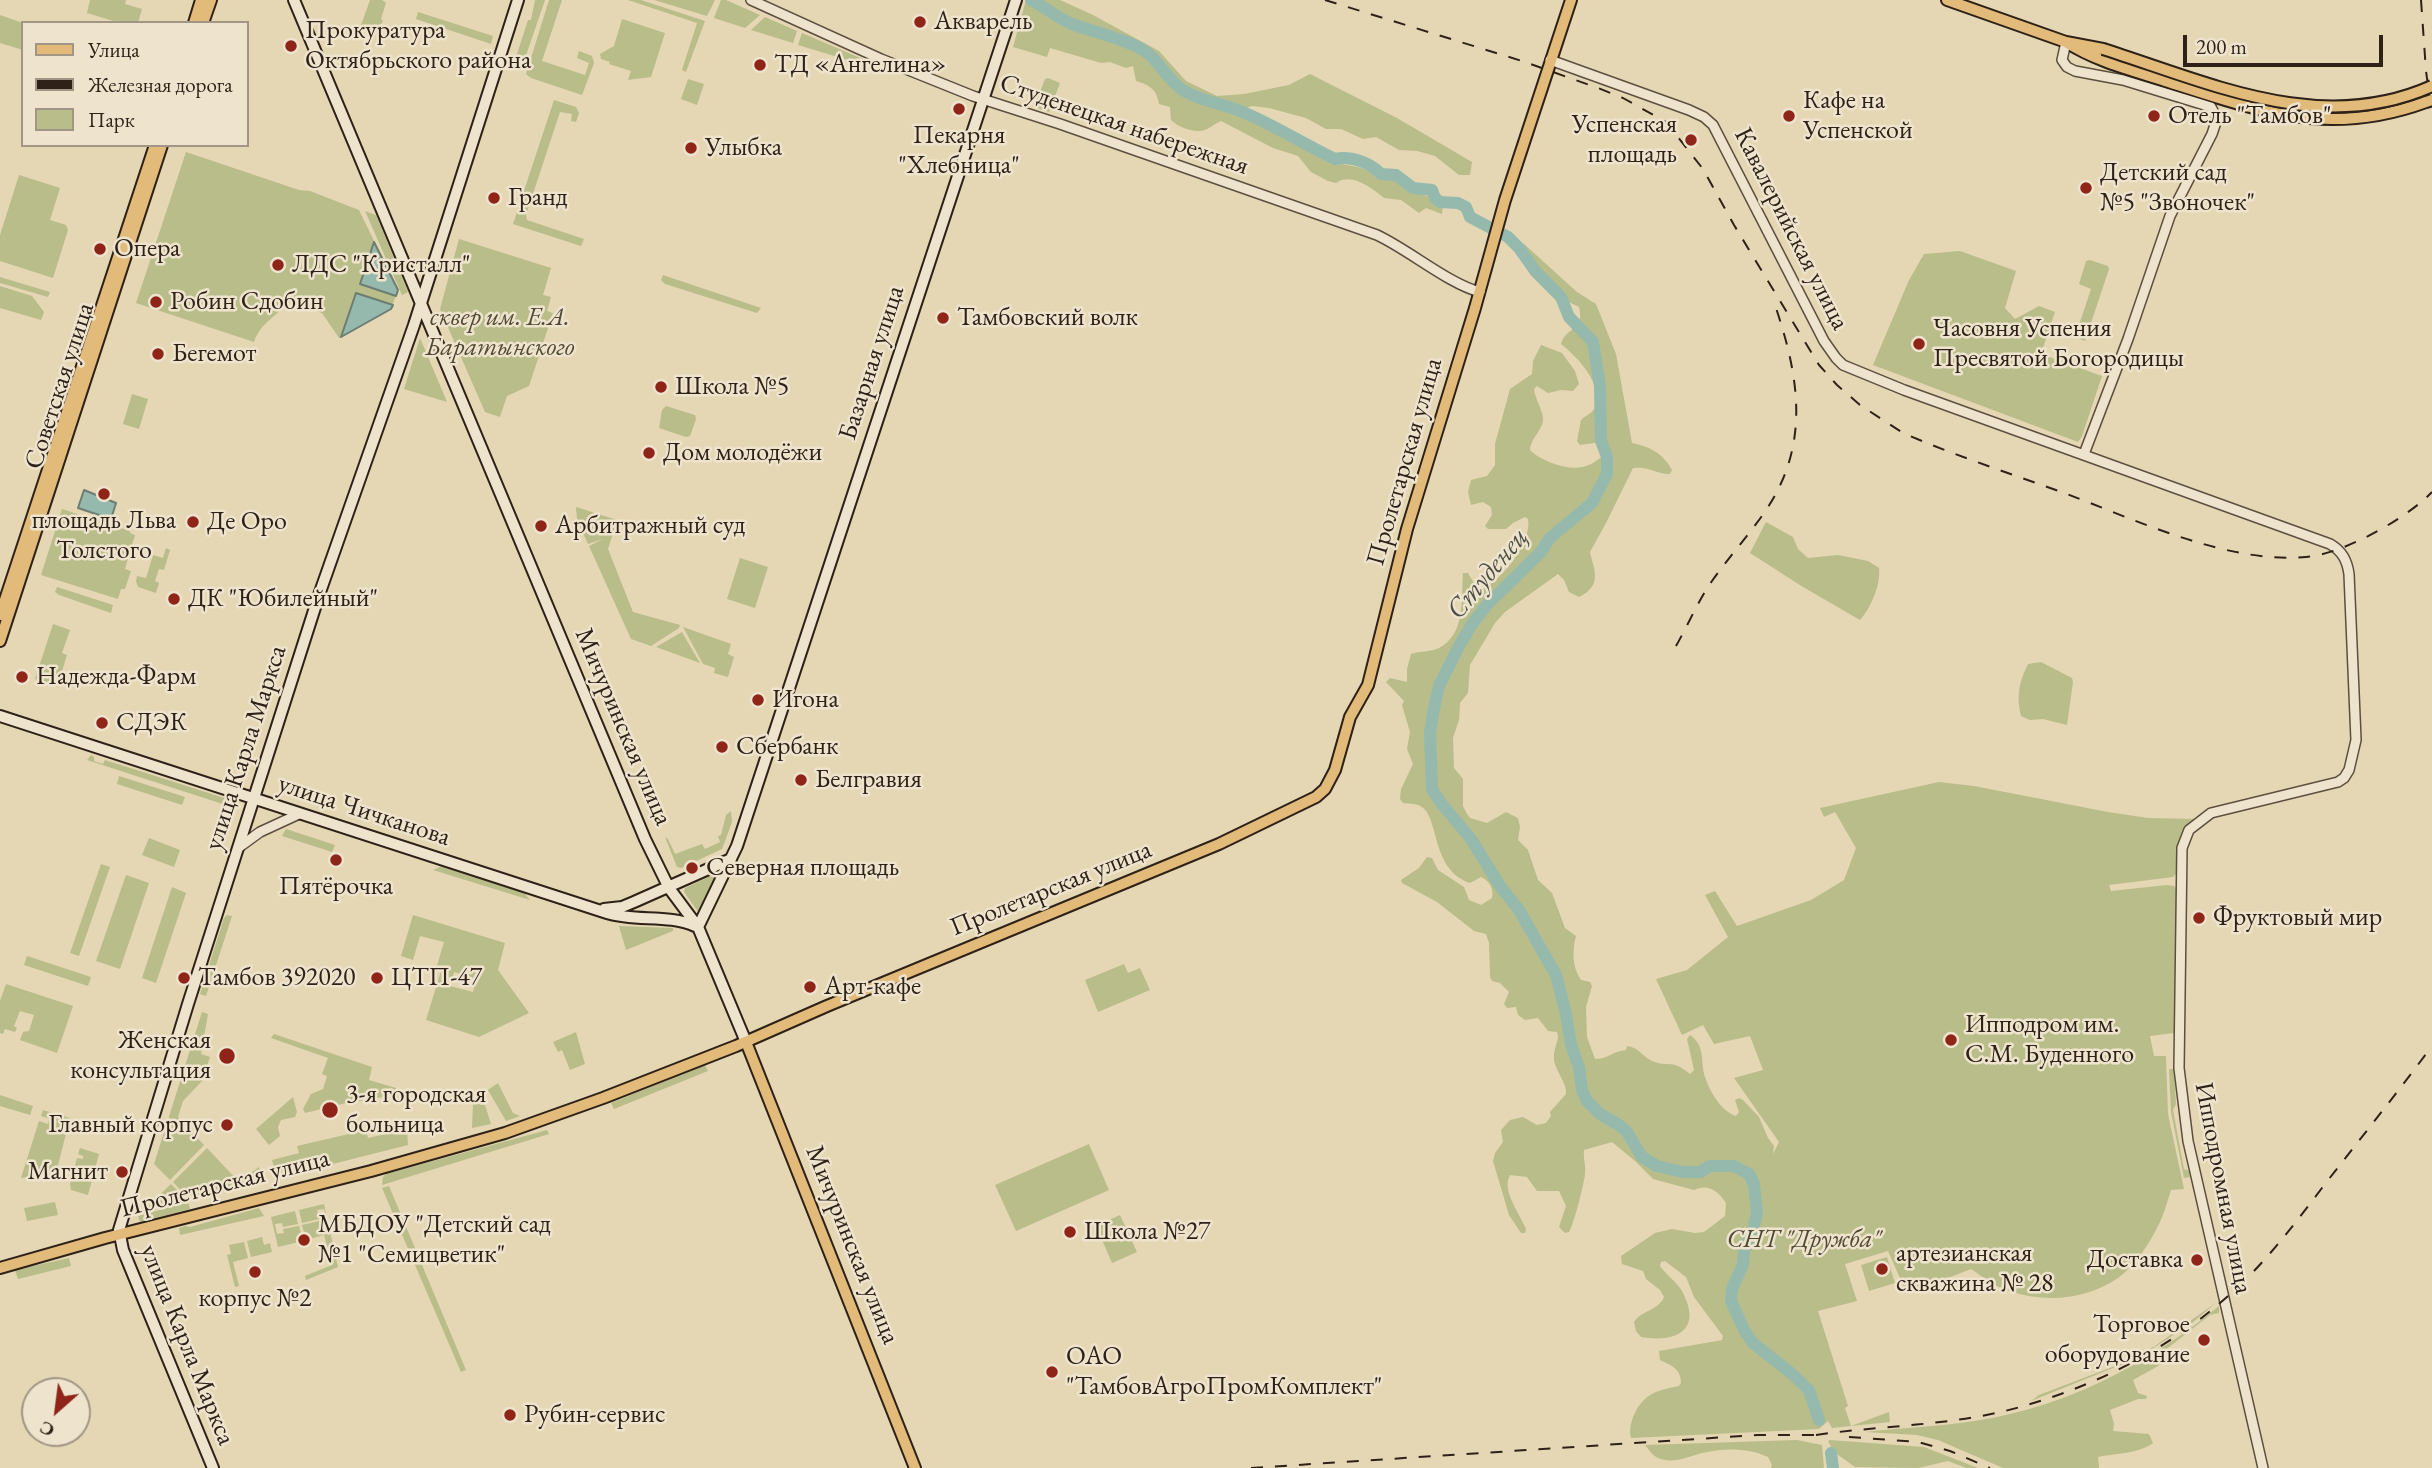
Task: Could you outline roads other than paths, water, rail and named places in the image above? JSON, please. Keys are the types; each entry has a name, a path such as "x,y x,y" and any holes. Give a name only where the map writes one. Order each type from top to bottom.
{"main road":[{"path":"195,21 201,0"},
{"path":"204,21 211,0"},
{"name":"Мичуринская улица","path":"294,0 642,832 669,888 698,927 915,1468"},
{"name":"улица Карла Маркса","path":"212,1468 118,1235 184,1016 319,595 421,302 518,0"},
{"name":"Базарная улица","path":"698,927 737,846 1016,0"},
{"name":"Пролетарская улица","path":"0,1268 371,1171 505,1133 603,1098 746,1042 834,1003 1219,845 1304,804 1325,789 1335,770 1350,717 1368,685 1407,530 1550,60 1571,0"},
{"path":"1947,0 2247,107 2295,118 2330,121 2371,118 2430,101"},
{"path":"2101,54 2257,97 2314,108 2370,105 2432,86"},
{"path":"0,615 105,307 154,147"},
{"name":"Советская улица","path":"0,641 105,307 161,147"},
{"name":"улица Чичканова","path":"0,716 619,917 679,920 698,927"},
{"path":"596,908 622,907 731,859"}],"street":[{"name":"Студенецкая набережная","path":"751,0 881,59 983,100 1060,124 1377,235 1398,244 1462,285 1480,292"},
{"path":"2066,42 2062,60 2071,69 2123,79 2211,107 2216,113 2217,124 2170,216 2128,339 2084,454"},
{"name":"Кавалерийская улица","path":"1550,60 1689,110 1713,125 1824,341 1843,365 1872,378 2330,544 2343,556 2350,574 2356,740 2354,756 2346,776 2335,783 2211,813 2189,830"},
{"path":"238,848 260,832 299,814"},
{"name":"Ипподромная улица","path":"2189,830 2183,841 2182,858 2179,1068 2182,1102 2188,1141 2263,1468"}],"water":[{"path":"374,242 398,290 396,296 360,284"},
{"path":"356,293 393,305 391,309 341,337"},
{"path":"84,490 116,503 111,519 78,508"}],"waterway":[{"name":"Студенец","path":"1031,0 1072,24 1122,40 1145,51 1174,83 1187,92 1257,118 1335,159 1360,161 1381,174 1396,175 1413,188 1432,190 1440,202 1458,203 1466,207 1470,217 1508,237 1519,248 1536,272 1561,297 1569,317 1593,342 1600,386 1601,441 1607,457 1607,474 1592,503 1550,538 1541,552 1487,605 1458,648 1439,686 1435,703 1430,732 1432,789 1471,839 1500,886 1519,910 1556,975 1571,1045 1579,1067 1582,1090 1587,1101 1600,1114 1627,1132 1642,1157 1657,1166 1683,1172 1700,1172 1710,1166 1734,1166 1749,1174 1754,1184 1757,1213 1744,1251 1743,1264 1732,1289 1731,1301 1753,1343 1809,1390 1819,1420"},
{"name":"Студенец","path":"1831,1453 1833,1468"}],"railway":[{"path":"1325,0 1522,61 1598,88 1623,98 1666,122 1703,169 1819,365 1860,405 1903,433 2154,528 2246,554 2306,557 2338,549 2390,524 2432,492"},
{"path":"2421,0 2432,115"},
{"path":"1676,646 1712,581 1764,513 1779,488 1789,463 1796,413 1795,387 1791,361 1776,308"},
{"path":"1816,1435 1944,1422 2020,1407 2100,1378 2175,1337 2220,1303 2263,1261 2432,1046"},
{"path":"1251,1468 1758,1435 1824,1435"},
{"path":"1849,1437 1918,1442 1950,1451 1990,1468"}],"place":[{"name":"Акварель","path":"920,22"},
{"name":"Прокуратура Октябрьского района","path":"291,46"},
{"name":"ТД «Ангелина»","path":"760,65"},
{"name":"Пекарня \"Хлебница\"","path":"959,109"},
{"name":"Кафе на Успенской","path":"1789,116"},
{"name":"Отель \"Тамбов\"","path":"2154,116"},
{"name":"Успенская площадь","path":"1691,140"},
{"name":"Улыбка","path":"691,148"},
{"name":"Детский сад №5 \"Звоночек\"","path":"2086,188"},
{"name":"Гранд","path":"494,198"},
{"name":"Опера","path":"100,249"},
{"name":"ЛДС \"Кристалл\"","path":"278,265"},
{"name":"Робин Сдобин","path":"156,302"},
{"name":"Тамбовский волк","path":"943,318"},
{"name":"Часовня Успения Пресвятой Богородицы","path":"1919,344"},
{"name":"Бегемот","path":"158,354"},
{"name":"Школа №5","path":"661,387"},
{"name":"Дом молодёжи","path":"649,453"},
{"name":"площадь Льва Толстого","path":"104,494"},
{"name":"Де Оро","path":"193,522"},
{"name":"Арбитражный суд","path":"541,526"},
{"name":"ДК \"Юбилейный\"","path":"174,599"},
{"name":"Надежда-Фарм","path":"22,677"},
{"name":"Игона","path":"758,700"},
{"name":"СДЭК","path":"102,723"},
{"name":"Сбербанк","path":"722,747"},
{"name":"Белгравия","path":"801,780"},
{"name":"Пятёрочка","path":"336,860"},
{"name":"Северная площадь","path":"692,868"},
{"name":"Фруктовый мир","path":"2199,918"},
{"name":"Тамбов 392020","path":"184,978"},
{"name":"ЦТП-47","path":"377,978"},
{"name":"Арт-кафе","path":"810,987"},
{"name":"Ипподром им. С.М. Буденного","path":"1951,1040"},
{"name":"Женская консультация","path":"227,1056"},
{"name":"3-я городская больница","path":"330,1110"},
{"name":"Главный корпус","path":"227,1125"},
{"name":"Магнит","path":"122,1172"},
{"name":"Школа №27","path":"1070,1232"},
{"name":"МБДОУ \"Детский сад №1 \"Семицветик\"","path":"304,1240"},
{"name":"Доставка","path":"2197,1260"},
{"name":"артезианская скважина № 28","path":"1882,1269"},
{"name":"корпус №2","path":"255,1272"},
{"name":"Торговое оборудование","path":"2204,1340"},
{"name":"ОАО \"ТамбовАгроПромКомплект\"","path":"1052,1372"},
{"name":"Рубин-сервис","path":"510,1415"}],"park label":[{"name":"сквер им. Е.А. Баратынского","path":"500,333"},
{"name":"СНТ \"Дружба\"","path":"1804,1240"}]}
